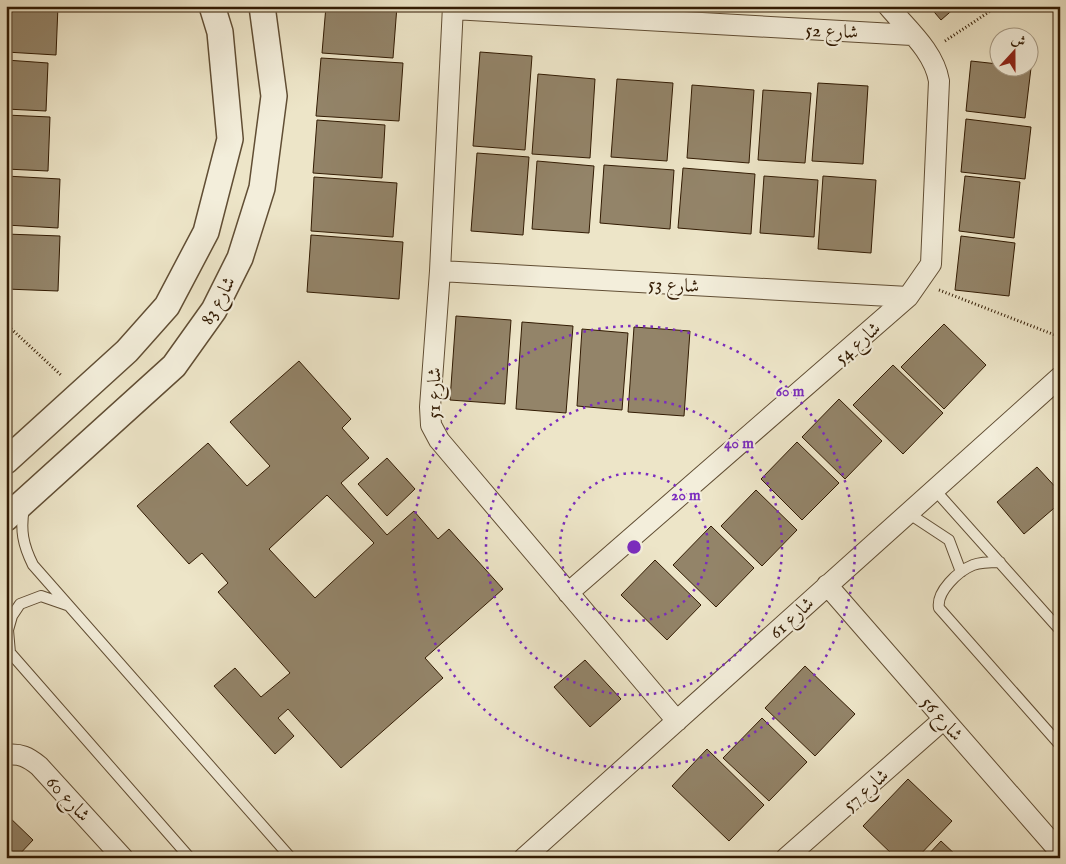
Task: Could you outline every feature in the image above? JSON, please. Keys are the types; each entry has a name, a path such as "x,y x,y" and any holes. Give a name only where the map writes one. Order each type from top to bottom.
{"street":[{"path":"6,462 127,352 166,306 206,232 230,139 220,32 212,6"},
{"name":"شارع 83","path":"6,518 174,366 214,310 240,258 262,188 274,96 262,6"},
{"name":"شارع 54","path":"568,593 914,290 931,264 939,81 936,66 928,52 888,6"},
{"name":"شارع 52","path":"453,7 912,35"},
{"name":"شارع 51","path":"453,7 440,271 430,407 431,425 439,440 677,721"},
{"name":"شارع 53","path":"440,271 914,290"},
{"name":"شارع 61","path":"524,858 1060,377"},
{"name":"شارع 56","path":"827,585 1060,852"},
{"name":"شارع 57","path":"786,858 944,719"},
{"name":"شارع 60","path":"6,755 16,753 26,756 38,766 123,858"}],"lane":[{"path":"934,489 1060,630"},
{"path":"25,502 21,528 26,553 33,565 291,858"},
{"path":"908,512 949,540 961,572"},
{"path":"1000,562 974,564 961,572 940,594 937,601 939,608 1060,745"},
{"path":"69,606 40,596 20,604 12,616 8,630 8,650 190,858"}],"path":[{"path":"928,52 998,6"},
{"path":"914,290 1060,337"},
{"path":"6,324 81,394"}],"building":[{"path":"6,6 58,6 56,55 6,52"},
{"path":"326,6 397,6 393,58 322,53"},
{"path":"929,6 957,6 941,20"},
{"path":"480,52 532,56 525,150 473,146"},
{"path":"321,58 403,63 399,121 316,116"},
{"path":"6,60 48,63 46,111 6,109"},
{"path":"971,61 988,63 988,78 1030,78 1025,118 966,111"},
{"path":"538,74 595,79 590,158 532,154"},
{"path":"617,79 673,83 667,161 611,157"},
{"path":"818,83 868,86 863,164 812,161"},
{"path":"692,85 754,90 749,163 687,158"},
{"path":"763,90 811,93 805,163 758,160"},
{"path":"6,115 50,117 48,171 6,169"},
{"path":"966,119 1031,127 1025,179 961,172"},
{"path":"317,120 385,125 382,178 313,173"},
{"path":"477,153 529,157 523,235 471,231"},
{"path":"537,161 594,166 589,233 532,229"},
{"path":"604,165 674,170 670,229 600,223"},
{"path":"683,168 755,174 751,234 678,228"},
{"path":"6,176 60,179 58,228 6,225"},
{"path":"764,176 818,180 814,237 760,233"},
{"path":"823,176 876,180 871,253 818,249"},
{"path":"965,176 1020,182 1014,238 959,231"},
{"path":"314,177 397,183 393,237 311,231"},
{"path":"6,234 60,236 58,291 6,289"},
{"path":"311,235 403,242 399,299 307,292"},
{"path":"961,236 1015,243 1009,296 955,290"},
{"path":"456,316 511,320 505,404 450,400"},
{"path":"522,322 573,326 566,413 516,409"},
{"path":"944,324 986,365 944,409 901,367"},
{"path":"634,327 690,331 684,416 628,412"},
{"path":"582,329 628,333 622,410 577,406"},
{"path":"299,361 351,419 342,428 369,458 341,483 387,535 414,511 438,539 449,529 503,589 425,658 443,678 341,768 288,709 278,718 294,736 275,754 214,686 235,668 261,697 290,673 218,592 228,583 202,553 189,564 137,506 208,443 247,486 270,466 230,422","holes":["327,495 374,543 315,598 269,549"]},
{"path":"893,365 943,413 903,454 853,405"},
{"path":"839,399 882,441 845,479 802,437"},
{"path":"797,442 839,483 802,520 761,479"},
{"path":"387,458 415,489 387,516 358,484"},
{"path":"1037,467 1060,492 1060,503 1024,534 997,502"},
{"path":"756,490 797,530 762,566 721,526"},
{"path":"711,526 754,568 716,607 673,565"},
{"path":"655,560 701,605 667,640 621,595"},
{"path":"585,660 621,699 590,727 554,687"},
{"path":"805,666 855,714 815,756 765,708"},
{"path":"762,718 807,762 769,801 723,758"},
{"path":"707,749 764,805 729,841 672,786"},
{"path":"908,779 952,821 917,858 896,858 863,826"},
{"path":"6,814 33,840 16,858 6,858"},
{"path":"941,841 959,858 925,858"}]}
